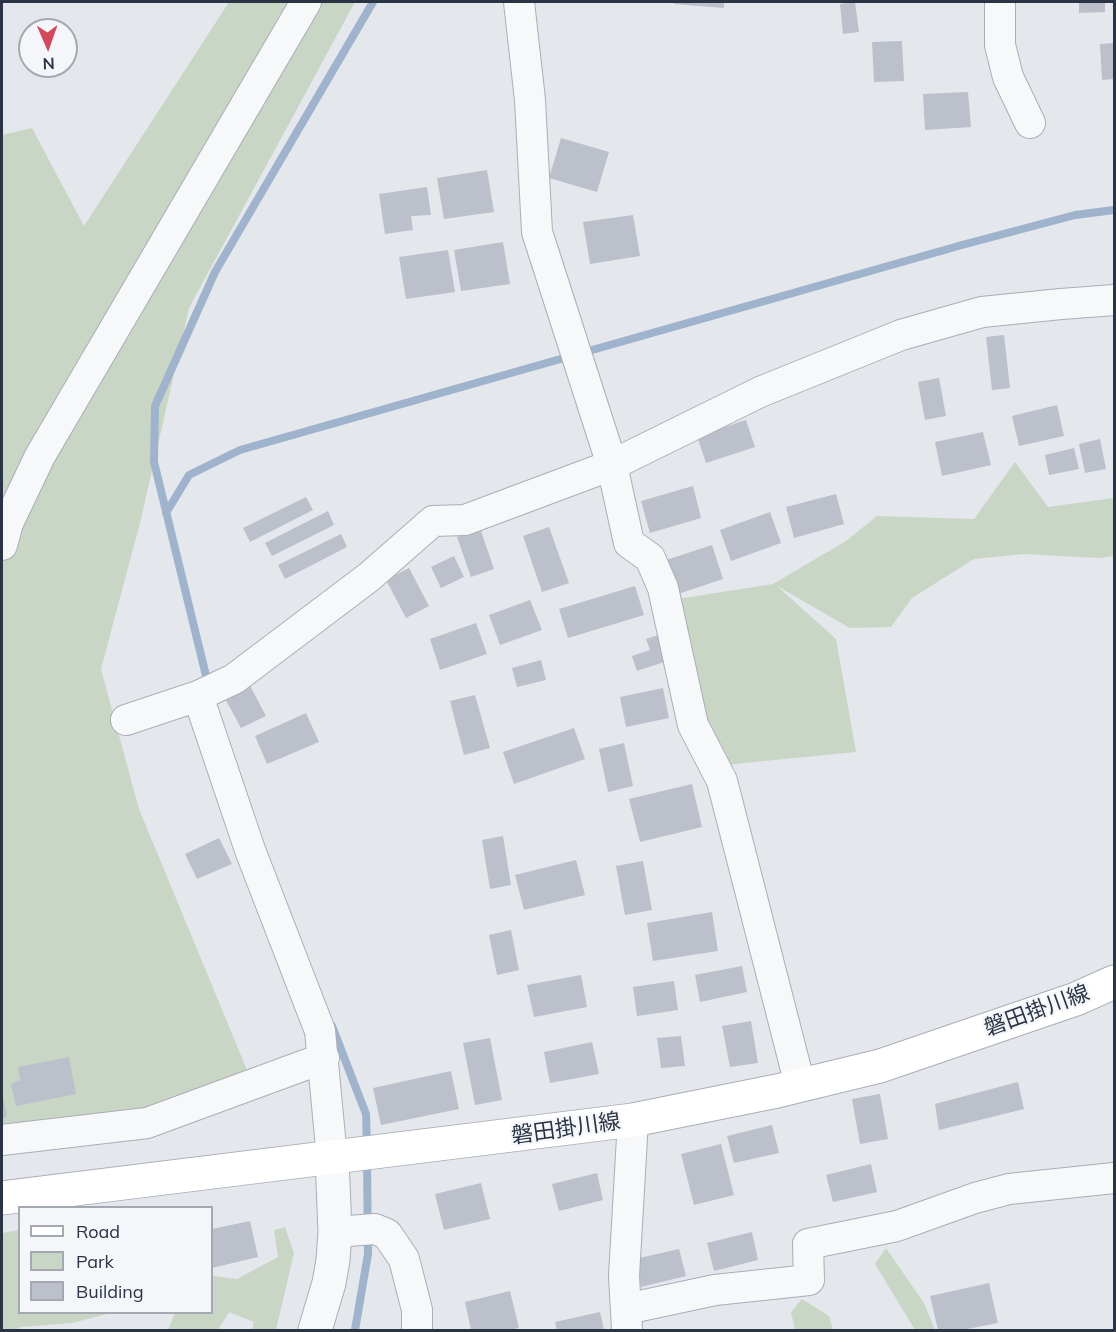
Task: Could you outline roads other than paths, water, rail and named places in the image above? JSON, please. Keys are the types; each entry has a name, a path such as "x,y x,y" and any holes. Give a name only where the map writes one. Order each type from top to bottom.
{"main road":[{"name":"磐田掛川線","path":"2,1198 633,1120 800,1085 879,1065 1076,999 1114,982"}],"street":[{"path":"2,545 8,524 40,456 306,2"},
{"path":"519,2 530,100 537,232 612,465 629,543 650,558 663,588 693,725 722,781 800,1085"},
{"path":"1000,2 1000,45 1008,77 1030,123"},
{"path":"126,720 198,696 234,679 369,577 433,521 465,520 612,465 760,392 901,335 982,312 1114,300"},
{"path":"198,696 214,750 250,850 320,1031 332,1158 334,1232 329,1283 315,1330"},
{"path":"2,1140 147,1123 324,1058"},
{"path":"633,1120 624,1276 626,1320 715,1290 809,1280 808,1244 897,1226 975,1198 1009,1189 1114,1178"},
{"path":"334,1232 375,1229 387,1234 404,1259 417,1310 417,1330"}],"waterway":[{"path":"208,684 154,462 155,406 215,272 373,2"},
{"path":"166,513 189,475 240,450 962,245 1075,215 1114,210"},
{"path":"332,1026 366,1114 367,1145"},
{"path":"355,1330 368,1254 367,1158"}]}
